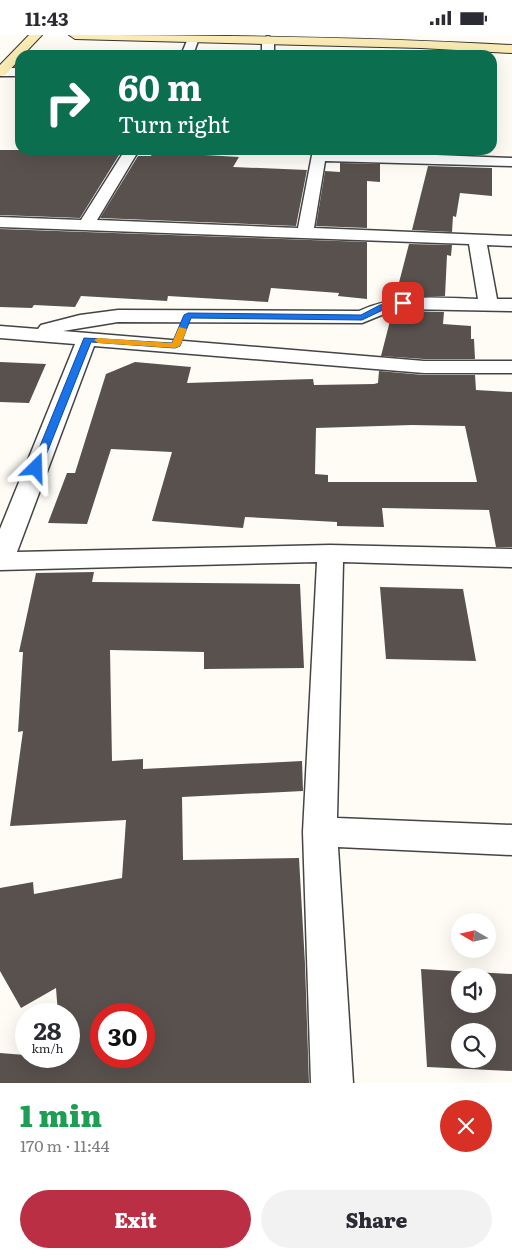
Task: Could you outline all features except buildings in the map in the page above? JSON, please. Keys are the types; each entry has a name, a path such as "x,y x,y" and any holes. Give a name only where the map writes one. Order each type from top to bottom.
{"street":[{"path":"21,50 36,35"},
{"path":"75,35 268,39 394,39 512,49"},
{"path":"189,50 194,38"},
{"path":"268,39 268,50"},
{"path":"0,72 15,57"},
{"path":"0,72 15,72"},
{"path":"86,225 129,155"},
{"path":"305,233 320,155"},
{"path":"363,155 512,162"},
{"path":"0,222 512,241"},
{"path":"477,239 488,304"},
{"path":"32,333 80,321 118,316 362,317 392,304 512,305"},
{"path":"175,346 188,315"},
{"path":"0,332 32,333 424,367 512,367"},
{"path":"87,339 0,561 330,553 512,558"},
{"path":"330,553 320,832 332,1083"},
{"path":"320,832 512,841"}],"slow traffic":[{"path":"98,340 175,346 182,329"}],"route":[{"path":"36,468 87,339 175,346 188,315 303,318 362,317 368,316 383,307 403,303"}]}
